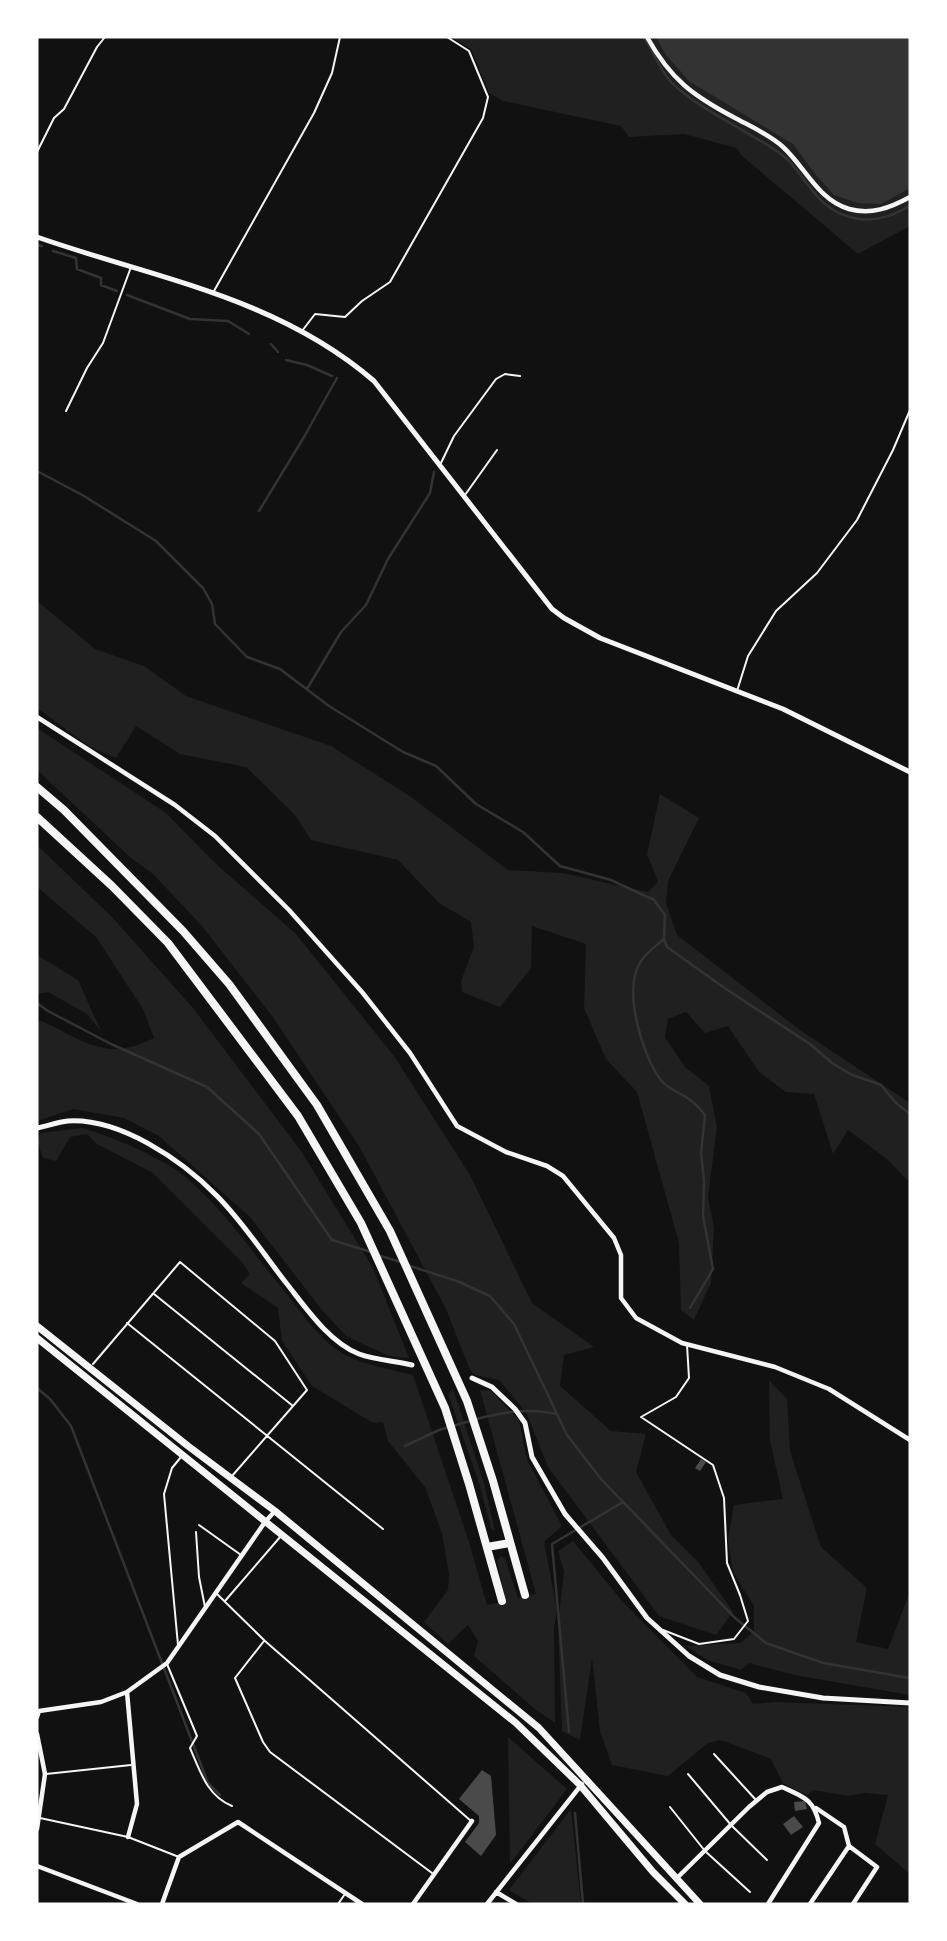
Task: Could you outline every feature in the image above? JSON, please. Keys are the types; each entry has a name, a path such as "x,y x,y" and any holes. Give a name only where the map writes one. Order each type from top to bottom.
{"highway":[{"path":"37,787 64,810 183,930 229,984 317,1105 390,1231 471,1415 525,1595"},
{"path":"37,817 112,886 168,943 298,1116 361,1223 449,1422 502,1601"},
{"path":"487,1548 510,1543"}],"main road":[{"path":"37,1326 275,1511 539,1728 700,1904"},
{"path":"37,1338 516,1723 580,1786 653,1872 685,1904"}],"street":[{"path":"647,37 666,68 681,84 781,144 822,194 846,209 875,211 894,206 910,197"},
{"path":"37,237 250,306 346,358 373,381 552,609 564,618 600,638 783,709 910,772"},
{"path":"37,717 175,805 215,836 289,910 362,992 410,1053 457,1126 506,1152 547,1166 563,1176 614,1238 621,1255 621,1298 636,1318 672,1339 775,1367 829,1390 910,1440"},
{"path":"37,1129 67,1121 90,1122 111,1127 157,1149 182,1165 218,1196 299,1300 331,1336 358,1353 412,1364"},
{"path":"472,1378 492,1387 515,1409 524,1423 532,1457 565,1514 603,1558 647,1618 689,1656 720,1675 759,1687 823,1698 910,1703"},
{"path":"37,1717 39,1711 101,1702 127,1692 166,1664 275,1511"},
{"path":"127,1692 137,1804 128,1837"},
{"path":"37,1734 45,1774 37,1829"},
{"path":"487,1904 587,1779"},
{"path":"676,1879 756,1801 767,1792 782,1787 809,1800 815,1808 844,1827 849,1846 877,1867 853,1904"},
{"path":"768,1904 819,1822 815,1808"},
{"path":"413,1904 472,1821"},
{"path":"162,1904 179,1857 238,1822 362,1904"},
{"path":"810,1904 849,1846"},
{"path":"37,1867 137,1904"},
{"path":"496,1892 516,1904"}],"lane":[{"path":"37,152 54,118 64,108 105,37"},
{"path":"213,292 314,113 332,73 340,37"},
{"path":"302,332 315,314 345,317 362,301 390,282 482,118 488,97 469,51 447,37"},
{"path":"66,411 87,368 103,343 131,266"},
{"path":"440,465 454,436 496,379 505,373 520,376"},
{"path":"736,692 748,656 776,611 817,573 857,520 910,410"},
{"path":"465,495 497,450"},
{"path":"83,1375 180,1262 275,1341 307,1390 230,1478"},
{"path":"153,1293 293,1406"},
{"path":"127,1324 383,1529"},
{"path":"659,1628 699,1644 734,1639 748,1621 727,1563 724,1497 713,1465 640,1417 676,1397 689,1378 687,1344"},
{"path":"178,1647 164,1494 172,1468 188,1446"},
{"path":"199,1525 242,1556"},
{"path":"196,1532 199,1577 205,1609"},
{"path":"224,1602 281,1536"},
{"path":"216,1593 264,1640 472,1821"},
{"path":"264,1640 235,1678 270,1752 434,1874"},
{"path":"166,1664 197,1736 190,1748 206,1786 220,1802 232,1806"},
{"path":"714,1754 756,1801"},
{"path":"45,1774 134,1765"},
{"path":"688,1774 731,1825 767,1860"},
{"path":"670,1807 705,1851 750,1892"},
{"path":"39,1817 128,1837 179,1857"},
{"path":"338,1904 345,1893"}],"shaded area":[{"path":"451,37 910,37 910,226 858,254 741,155 737,148 684,134 629,137 621,126 503,101 489,93 471,49"},
{"path":"656,37 910,37 910,188 881,204 858,203 834,195 793,144 689,81 666,55"},
{"path":"37,601 95,649 144,666 186,696 331,746 411,797 508,870 562,873 648,892 658,882 647,854 660,794 699,818 668,881 666,903 677,935 800,1030 910,1103 910,1181 887,1159 848,1130 833,1154 814,1094 786,1092 759,1072 728,1026 705,1033 686,1012 668,1019 665,1037 685,1067 709,1086 717,1127 708,1197 714,1228 711,1283 694,1320 681,1310 679,1243 637,1092 606,1059 584,1008 586,944 532,926 531,968 500,1007 462,992 461,981 474,947 471,922 439,903 398,860 311,840 295,815 246,767 180,754 136,726 116,758 90,747 37,708"},
{"path":"37,728 166,813 216,864 296,934 394,1056 470,1175 532,1303 594,1347 564,1355 560,1386 611,1431 646,1434 636,1472 671,1535 699,1563 733,1612 716,1635 659,1616 548,1467 526,1412 499,1380 475,1375 470,1370 446,1309 359,1146 272,1016 202,926 153,874 131,858 37,770"},
{"path":"37,845 112,917 193,1008 301,1151 373,1268 409,1358 389,1356 346,1336 322,1310 250,1217 159,1136 124,1118 73,1109 37,1121 37,1021 84,1042 109,1049 137,1045 154,1038 143,1009 96,937 37,887"},
{"path":"37,955 78,980 101,1031 87,1014 48,992 37,994"},
{"path":"82,1128 162,1161 197,1187 223,1214 309,1323 333,1347 359,1361 413,1375 469,1542 487,1605 506,1601 497,1561 501,1556 505,1558 518,1598 536,1594 480,1390 491,1391 519,1420 527,1460 562,1526 544,1542 557,1610 554,1628 555,1723 474,1656 478,1641 468,1625 448,1644 424,1622 448,1590 449,1574 442,1533 425,1487 388,1441 383,1422 373,1423 312,1386 282,1341 278,1308 241,1283 250,1274 242,1262 153,1173 97,1144 87,1134 70,1137 56,1161 43,1158 37,1141 41,1133"},
{"path":"769,1380 787,1399 790,1451 821,1547 867,1588 856,1642 888,1649 910,1592 910,1695 794,1675 749,1663 741,1670 707,1660 686,1646 741,1643 754,1631 754,1606 733,1572 728,1540 734,1505 783,1499 770,1441"},
{"path":"453,1389 484,1483 495,1531 491,1528 479,1483 448,1394"},
{"path":"573,1541 622,1601 697,1677 746,1693 753,1704 775,1702 910,1707 910,1874 875,1844 888,1795 865,1793 848,1796 814,1790 807,1795 783,1783 771,1759 721,1740 708,1743 668,1776 612,1765 600,1731 592,1658 580,1740 562,1731 558,1624 564,1572 558,1551"},
{"path":"508,1737 567,1789 510,1864"},
{"path":"571,1809 581,1904 532,1904 509,1890"}],"building":[{"path":"701,1459 706,1462 700,1471 695,1468"},
{"path":"482,1770 491,1776 496,1835 481,1856 465,1842 479,1823 479,1816 459,1799"},
{"path":"805,1801 807,1809 795,1811 794,1802"},
{"path":"794,1816 803,1827 791,1835 783,1824"}],"waterway":[{"path":"644,37 672,83 700,105 780,153 816,195 832,209 854,218 869,220 890,216 910,206"},
{"path":"37,245 42,246"},
{"path":"53,251 76,258 77,269 101,278 101,285 117,291"},
{"path":"127,295 190,319 228,321 249,334"},
{"path":"271,344 278,352"},
{"path":"286,360 307,365 332,376"},
{"path":"259,511 337,378"},
{"path":"37,471 84,496 156,541 203,588 212,604 215,624 247,657 280,669 329,706 403,752 436,766 476,804 523,832 560,866 611,880 654,900 665,915 664,939 667,947 810,1044 832,1063 850,1074 881,1085 896,1103 910,1114"},
{"path":"307,689 341,632 366,605 388,559 430,493 434,472"},
{"path":"664,939 641,961 633,988 634,1004 641,1038 660,1079 705,1115 701,1153 704,1181 703,1216 713,1269 690,1308"},
{"path":"37,1003 111,1044 207,1087 259,1134 332,1240 371,1252"},
{"path":"377,1255 401,1262"},
{"path":"407,1265 457,1281 490,1296 514,1324 567,1435 601,1479 735,1618 766,1643 823,1663 910,1678"},
{"path":"37,1388 50,1399 71,1426 208,1783 220,1795"},
{"path":"477,1419 516,1412 556,1414"},
{"path":"405,1446 439,1430 470,1421"},
{"path":"569,1732 552,1544 623,1502"},
{"path":"575,1813 583,1904"}]}
